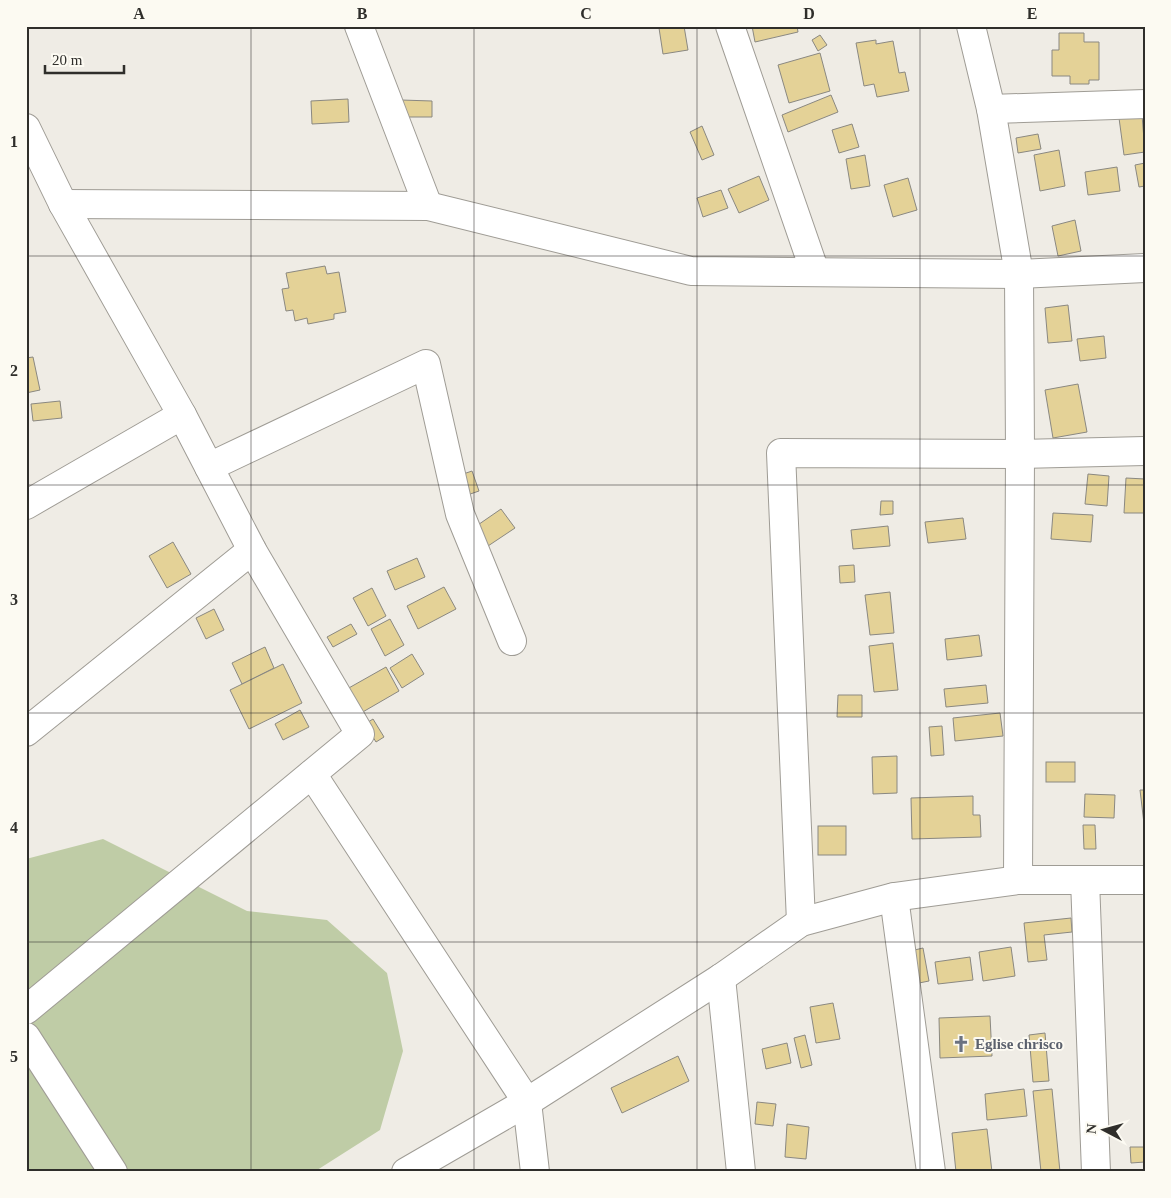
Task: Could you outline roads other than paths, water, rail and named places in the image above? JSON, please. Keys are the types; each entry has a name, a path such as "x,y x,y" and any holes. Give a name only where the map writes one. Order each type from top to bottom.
{"street":[{"path":"359,26 428,206"},
{"path":"730,26 815,272"},
{"path":"971,26 991,109 1019,274 1018,880"},
{"path":"991,109 1145,104"},
{"path":"26,128 63,204 182,415 252,550 360,734 26,1010"},
{"path":"63,204 428,206 691,271 1019,274 1145,268"},
{"path":"209,467 426,364 460,514 512,640"},
{"path":"26,505 182,415"},
{"path":"801,922 780,453 1020,454 1145,451"},
{"path":"26,732 252,550"},
{"path":"312,774 527,1102 535,1172"},
{"path":"406,1172 527,1102 720,978 801,922 894,897 1018,880 1145,880"},
{"path":"1085,880 1096,1172"},
{"path":"894,897 932,1172"},
{"path":"720,978 741,1172"},
{"path":"26,1036 112,1172"}],"place":[{"name":"Eglise chrisco","path":"961,1044"}]}
